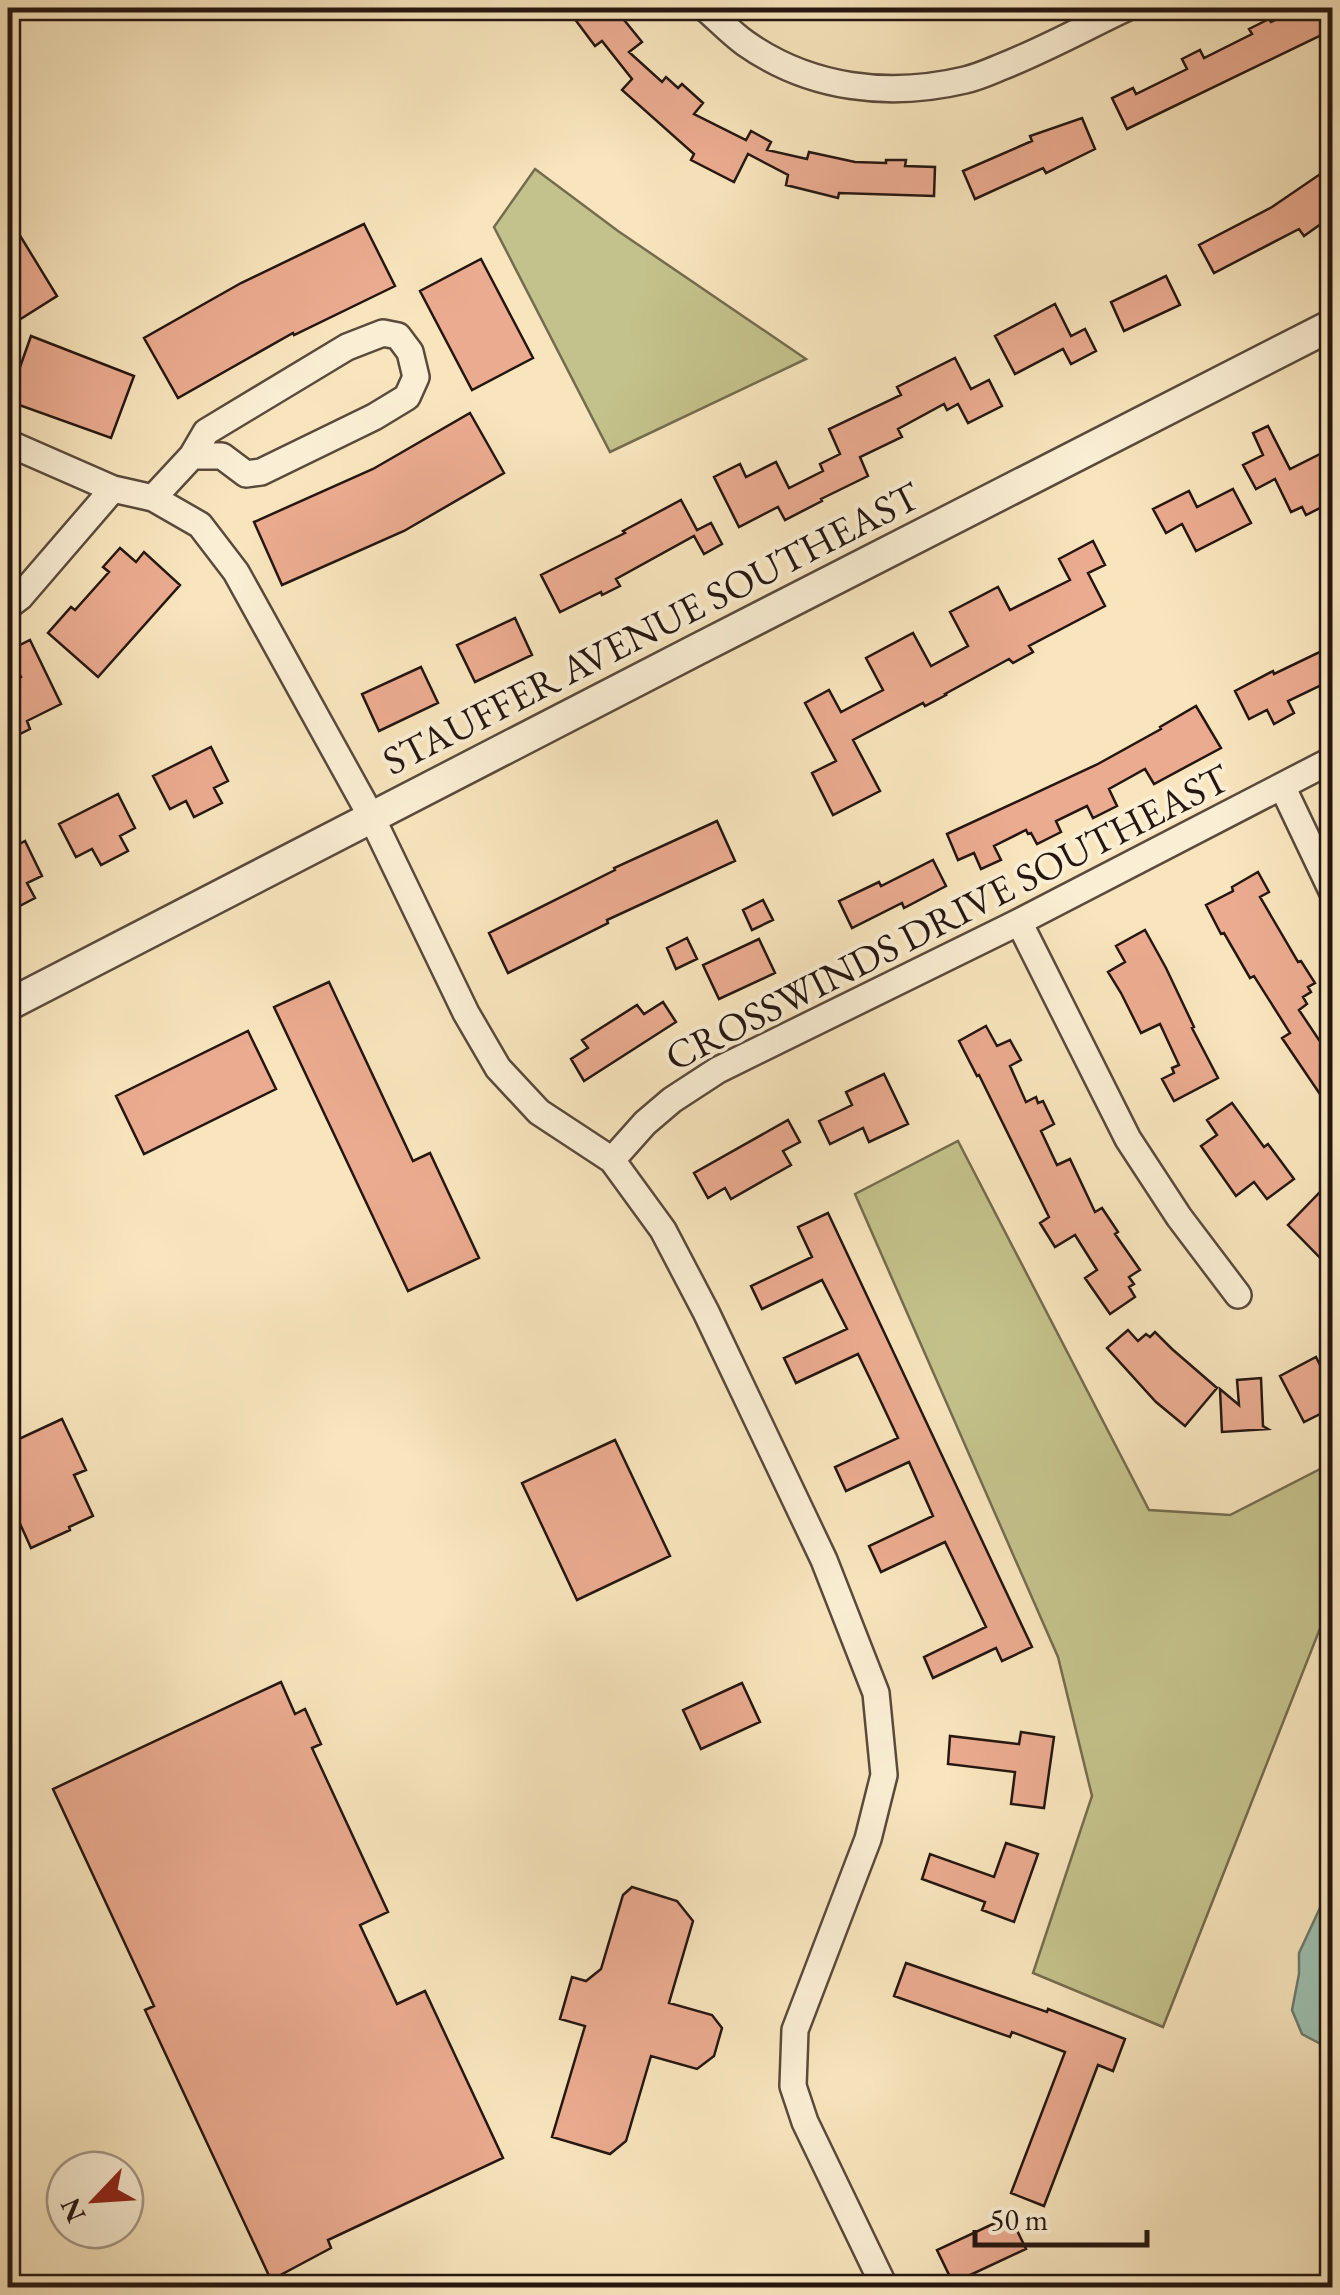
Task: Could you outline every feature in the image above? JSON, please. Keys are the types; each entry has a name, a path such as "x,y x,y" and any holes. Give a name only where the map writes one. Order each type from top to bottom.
{"street":[{"path":"705,8 744,42 784,66 836,84 896,90 978,76 1126,8"},
{"name":"STAUFFER AVENUE SOUTHEAST","path":"8,1005 1332,325"},
{"path":"153,498 192,456 206,432 347,347 383,333 398,336 410,352 416,377 407,397 261,472 246,474 222,456 192,456"},
{"path":"8,443 113,489 153,498 200,524 236,572 371,816 466,1012 498,1068 539,1112 612,1160 664,1230 824,1560 876,1694 884,1775 868,1839 795,2030 794,2086 805,2122 885,2288"},
{"path":"8,606 113,489"},
{"name":"CROSSWINDS DRIVE SOUTHEAST","path":"612,1160 672,1100 718,1070 1019,922 1332,760"},
{"path":"1282,786 1332,891"},
{"path":"1019,922 1128,1139 1168,1202 1238,1294"}],"shaded area":[{"path":"535,169 618,231 806,359 610,452 494,227"},
{"path":"958,1141 1149,1510 1230,1515 1332,1463 1332,1598 1163,2027 1033,1973 1092,1796 1058,1657 855,1194"},
{"path":"1332,1882 1332,2050 1302,2034 1292,2010 1299,1953"}],"building":[{"path":"588,8 607,8 614,17 620,15 642,42 629,52 662,82 666,77 678,88 682,84 703,103 694,114 746,140 751,131 771,142 767,150 807,159 809,152 855,162 906,160 905,166 935,167 934,196 839,193 838,198 786,185 788,175 748,154 734,182 691,160 694,154 622,90 632,79 602,41 595,46 574,18"},
{"path":"1301,8 1332,8 1332,30 1127,129 1112,98 1133,88 1136,94 1187,69 1182,59 1200,50 1204,58 1252,34 1249,29"},
{"path":"1082,118 1095,149 1046,173 1043,168 975,199 963,171 1032,141 1030,136"},
{"path":"1332,166 1332,216 1304,236 1299,229 1214,273 1199,245 1272,207"},
{"path":"8,216 57,296 19,320 8,300"},
{"path":"364,224 395,286 293,333 178,398 144,338 241,283"},
{"path":"481,259 533,358 472,390 420,291"},
{"path":"1166,276 1180,305 1124,331 1111,302"},
{"path":"1055,304 1071,336 1085,329 1096,351 1071,364 1063,349 1015,374 995,336"},
{"path":"31,336 134,376 111,438 8,401"},
{"path":"955,358 971,389 989,380 1002,406 968,423 958,404 947,410 944,404 898,429 902,437 860,457 868,476 785,520 778,507 739,527 714,477 740,464 746,477 776,462 789,488 823,471 820,464 840,454 829,429 901,395 897,387"},
{"path":"470,413 504,473 404,531 282,585 254,522 373,469"},
{"path":"1268,426 1290,469 1332,448 1332,502 1306,515 1302,507 1291,512 1275,479 1256,489 1243,465 1263,455 1253,433"},
{"path":"1233,489 1251,523 1196,551 1182,524 1166,533 1153,509 1189,491 1197,507"},
{"path":"681,500 697,530 711,523 722,544 704,554 694,536 616,579 620,586 560,612 541,575"},
{"path":"1093,541 1105,565 1088,573 1105,606 1029,646 1033,652 1013,663 1009,659 925,706 923,703 853,740 880,791 833,815 812,773 836,761 805,703 829,690 841,712 883,690 866,658 913,633 931,666 968,646 950,612 998,587 1010,610 1070,580 1059,559"},
{"path":"120,548 136,562 144,552 180,585 98,677 48,633 109,572 103,567"},
{"path":"515,618 532,655 475,682 457,645"},
{"path":"30,640 61,704 27,721 30,729 8,740 8,680 9,683 21,677 8,651"},
{"path":"1328,648 1332,680 1288,701 1294,713 1274,724 1267,710 1249,719 1235,691"},
{"path":"421,667 438,703 379,731 362,694"},
{"path":"1196,706 1221,748 1154,784 1145,769 1109,789 1117,806 1093,818 1087,806 1056,821 1061,832 1037,844 1026,830 994,846 1001,860 981,869 974,853 958,860 947,834 1096,765"},
{"path":"211,747 228,781 214,788 222,803 194,817 186,801 170,809 153,776"},
{"path":"118,794 135,828 120,836 128,851 101,865 92,849 76,857 59,824"},
{"path":"717,821 735,861 607,920 608,923 508,973 489,933 614,868"},
{"path":"25,841 42,876 27,883 35,898 8,912 8,845 10,849"},
{"path":"933,860 946,886 852,928 839,901 879,882 881,886"},
{"path":"1258,872 1269,892 1260,897 1298,962 1315,983 1308,987 1311,992 1303,997 1307,1004 1299,1010 1319,1040 1332,1030 1332,1112 1282,1038 1290,1033 1254,976 1250,978 1224,933 1221,934 1206,905"},
{"path":"763,900 773,920 752,930 743,910"},
{"path":"1145,930 1218,1078 1174,1101 1162,1079 1179,1065 1160,1024 1141,1033 1108,972 1125,962 1116,946"},
{"path":"687,938 697,959 676,969 667,948"},
{"path":"759,939 775,973 719,999 703,965"},
{"path":"329,982 413,1161 430,1153 479,1258 408,1291 274,1007"},
{"path":"663,1002 676,1022 584,1081 571,1059 588,1048 582,1040 637,1005 644,1014"},
{"path":"986,1026 997,1046 1010,1040 1021,1060 1010,1066 1026,1102 1036,1097 1038,1103 1043,1101 1054,1124 1041,1131 1057,1165 1070,1159 1095,1212 1102,1208 1140,1270 1129,1277 1135,1297 1110,1314 1085,1278 1097,1270 1075,1235 1055,1247 1040,1223 1049,1217 959,1041"},
{"path":"248,1031 276,1089 144,1154 116,1096"},
{"path":"884,1074 908,1124 869,1142 863,1128 830,1144 819,1121 852,1105 846,1092"},
{"path":"1232,1103 1264,1147 1268,1144 1294,1179 1267,1199 1254,1182 1236,1196 1201,1146 1217,1135 1207,1120"},
{"path":"788,1120 800,1142 783,1151 791,1165 731,1199 725,1188 708,1198 694,1173"},
{"path":"1320,1192 1332,1205 1332,1270 1288,1225"},
{"path":"828,1213 1032,1647 1002,1661 996,1648 933,1678 924,1657 986,1627 945,1542 881,1572 869,1546 933,1516 909,1462 846,1491 835,1467 898,1438 858,1354 796,1383 784,1358 847,1329 822,1280 762,1309 751,1286 812,1257 798,1227"},
{"path":"1128,1330 1138,1341 1155,1332 1217,1388 1185,1426 1156,1402 1107,1348"},
{"path":"1316,1357 1332,1389 1332,1408 1304,1422 1280,1376"},
{"path":"1261,1378 1263,1426 1268,1429 1222,1432 1220,1389 1239,1405 1237,1380"},
{"path":"62,1419 86,1470 74,1475 93,1516 31,1548 17,1517 8,1522 8,1444"},
{"path":"615,1440 670,1556 577,1600 522,1483"},
{"path":"281,1682 295,1714 305,1709 321,1744 312,1748 388,1912 360,1925 397,2004 425,1991 503,2158 328,2240 331,2248 271,2280 145,2010 154,2006 53,1789"},
{"path":"742,1683 760,1722 701,1749 683,1710"},
{"path":"1021,1732 1054,1737 1044,1808 1011,1804 1015,1772 948,1764 950,1736 1019,1744"},
{"path":"1006,1843 1038,1854 1014,1922 982,1910 985,1902 922,1879 930,1854 994,1877"},
{"path":"632,1887 677,1901 693,1921 669,2003 712,2015 722,2028 714,2056 697,2069 651,2056 626,2141 610,2154 552,2137 585,2026 560,2019 572,1977 586,1981 601,1969 623,1895"},
{"path":"906,1963 1047,2012 1048,2009 1125,2039 1113,2071 1098,2065 1044,2206 1011,2193 1065,2052 894,1996"},
{"path":"1010,2216 1026,2249 953,2283 937,2250"}]}
